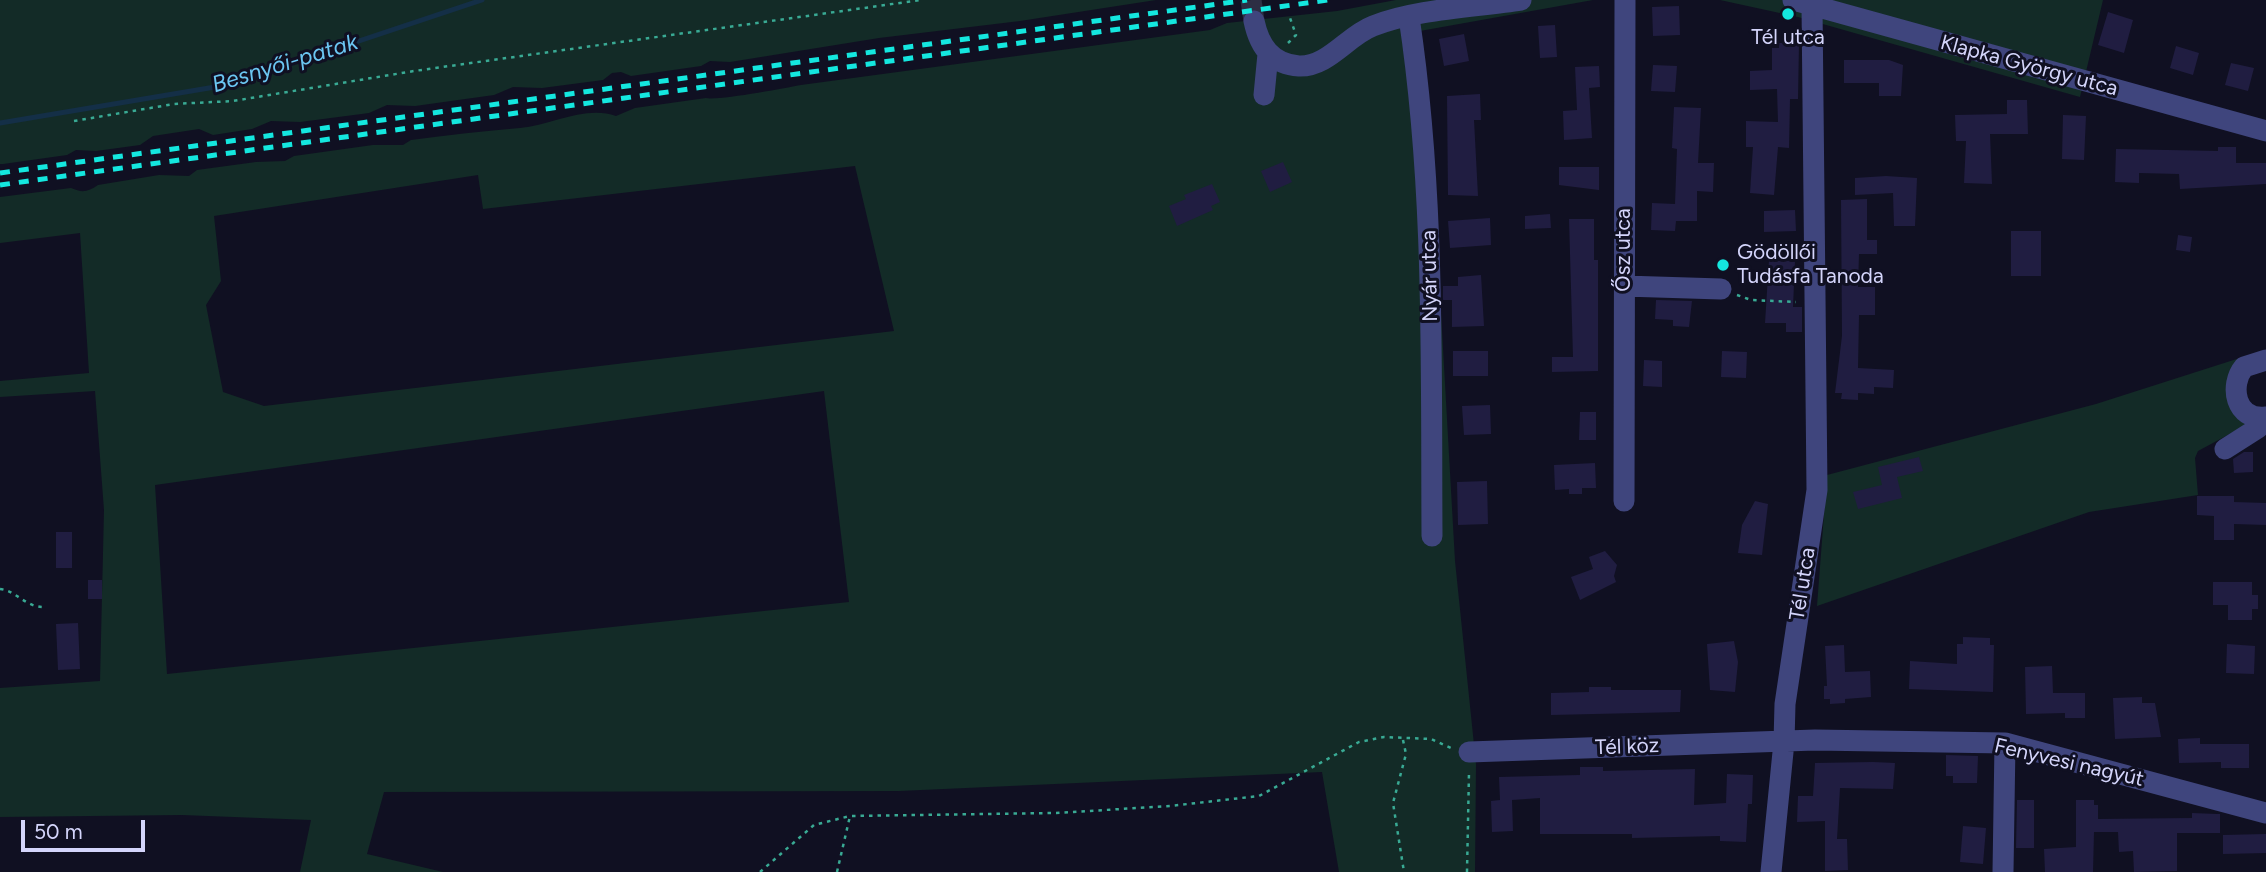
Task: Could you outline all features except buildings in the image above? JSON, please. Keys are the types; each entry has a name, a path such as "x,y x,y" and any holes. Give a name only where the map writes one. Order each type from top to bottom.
{"street":[{"path":"1254,21 1258,39 1275,51 1282,63 1306,66 1320,61 1377,24 1521,0"},
{"name":"Ősz utca","path":"1624,501 1625,0"},
{"name":"Klapka György utca","path":"1803,3 2266,131"},
{"name":"Tél utca","path":"1771,872 1784,742 1785,704 1817,490 1814,279 1803,3"},
{"name":"Nyár utca","path":"1409,17 1426,155 1430,269 1432,536"},
{"path":"1264,95 1275,51"},
{"path":"1624,286 1721,289"},
{"path":"2266,360 2244,367 2238,381 2239,402 2243,412 2253,418 2266,417"},
{"path":"2225,449 2258,428 2266,417"},
{"name":"Fenyvesi nagyút","path":"1784,742 2005,743 2266,813"},
{"name":"Tél köz","path":"1469,752 1784,742"},
{"path":"2003,872 2005,743"}],"path":[{"path":"74,121 174,104 233,101 414,71 921,0"},
{"path":"1275,51 1296,35 1289,15"},
{"path":"1721,289 1751,300 1798,302 1799,278 1814,279"},
{"path":"0,589 27,604 45,607"},
{"path":"760,872 814,825 850,816 1056,813 1170,806 1259,796 1359,742 1384,737 1403,740 1431,739 1469,752 1468,872"},
{"path":"1403,740 1406,754 1393,803 1404,872"},
{"path":"837,872 850,816"}],"green space":[{"path":"0,0 1156,0 1020,21 879,38 730,62 710,61 701,66 631,76 621,72 612,73 603,80 542,88 513,87 494,95 415,106 387,105 369,113 300,122 271,121 252,129 213,135 199,129 153,136 140,145 96,151 76,150 67,155 0,164"},
{"path":"1396,0 1593,0 1420,31 1429,100 1455,561 1476,764 1475,872 1339,872 1322,772 899,791 384,792 367,854 443,872 300,872 311,820 182,815 0,817 0,688 100,681 104,510 95,391 0,397 0,381 89,373 80,233 0,243 0,197 71,188 85,191 98,185 159,175 189,176 197,170 285,161 294,156 373,145 403,145 411,140 520,128 581,114 605,113 616,116 635,108 1210,30 1227,23 1337,11","holes":["855,166 894,331 264,406 223,392 206,305 221,281 214,216 478,175 483,209","824,391 849,602 167,674 155,485"]},
{"path":"1720,0 2103,0 2080,97 1798,17"},
{"path":"2243,357 2237,364 2250,423 2198,451 2195,458 2198,495 2089,512 1817,606 1827,475 2096,404"}],"waterway":[{"name":"Besnyői-patak","path":"0,123 227,85 482,0"}],"tunnel":[{"path":"1251,0 1254,21"}],"railway":[{"path":"0,173 1247,0"},
{"path":"0,185 1328,0"}],"place":[{"name":"Tél utca","path":"1788,14"},
{"name":"Gödöllői Tudásfa Tanoda","path":"1723,265"}]}
